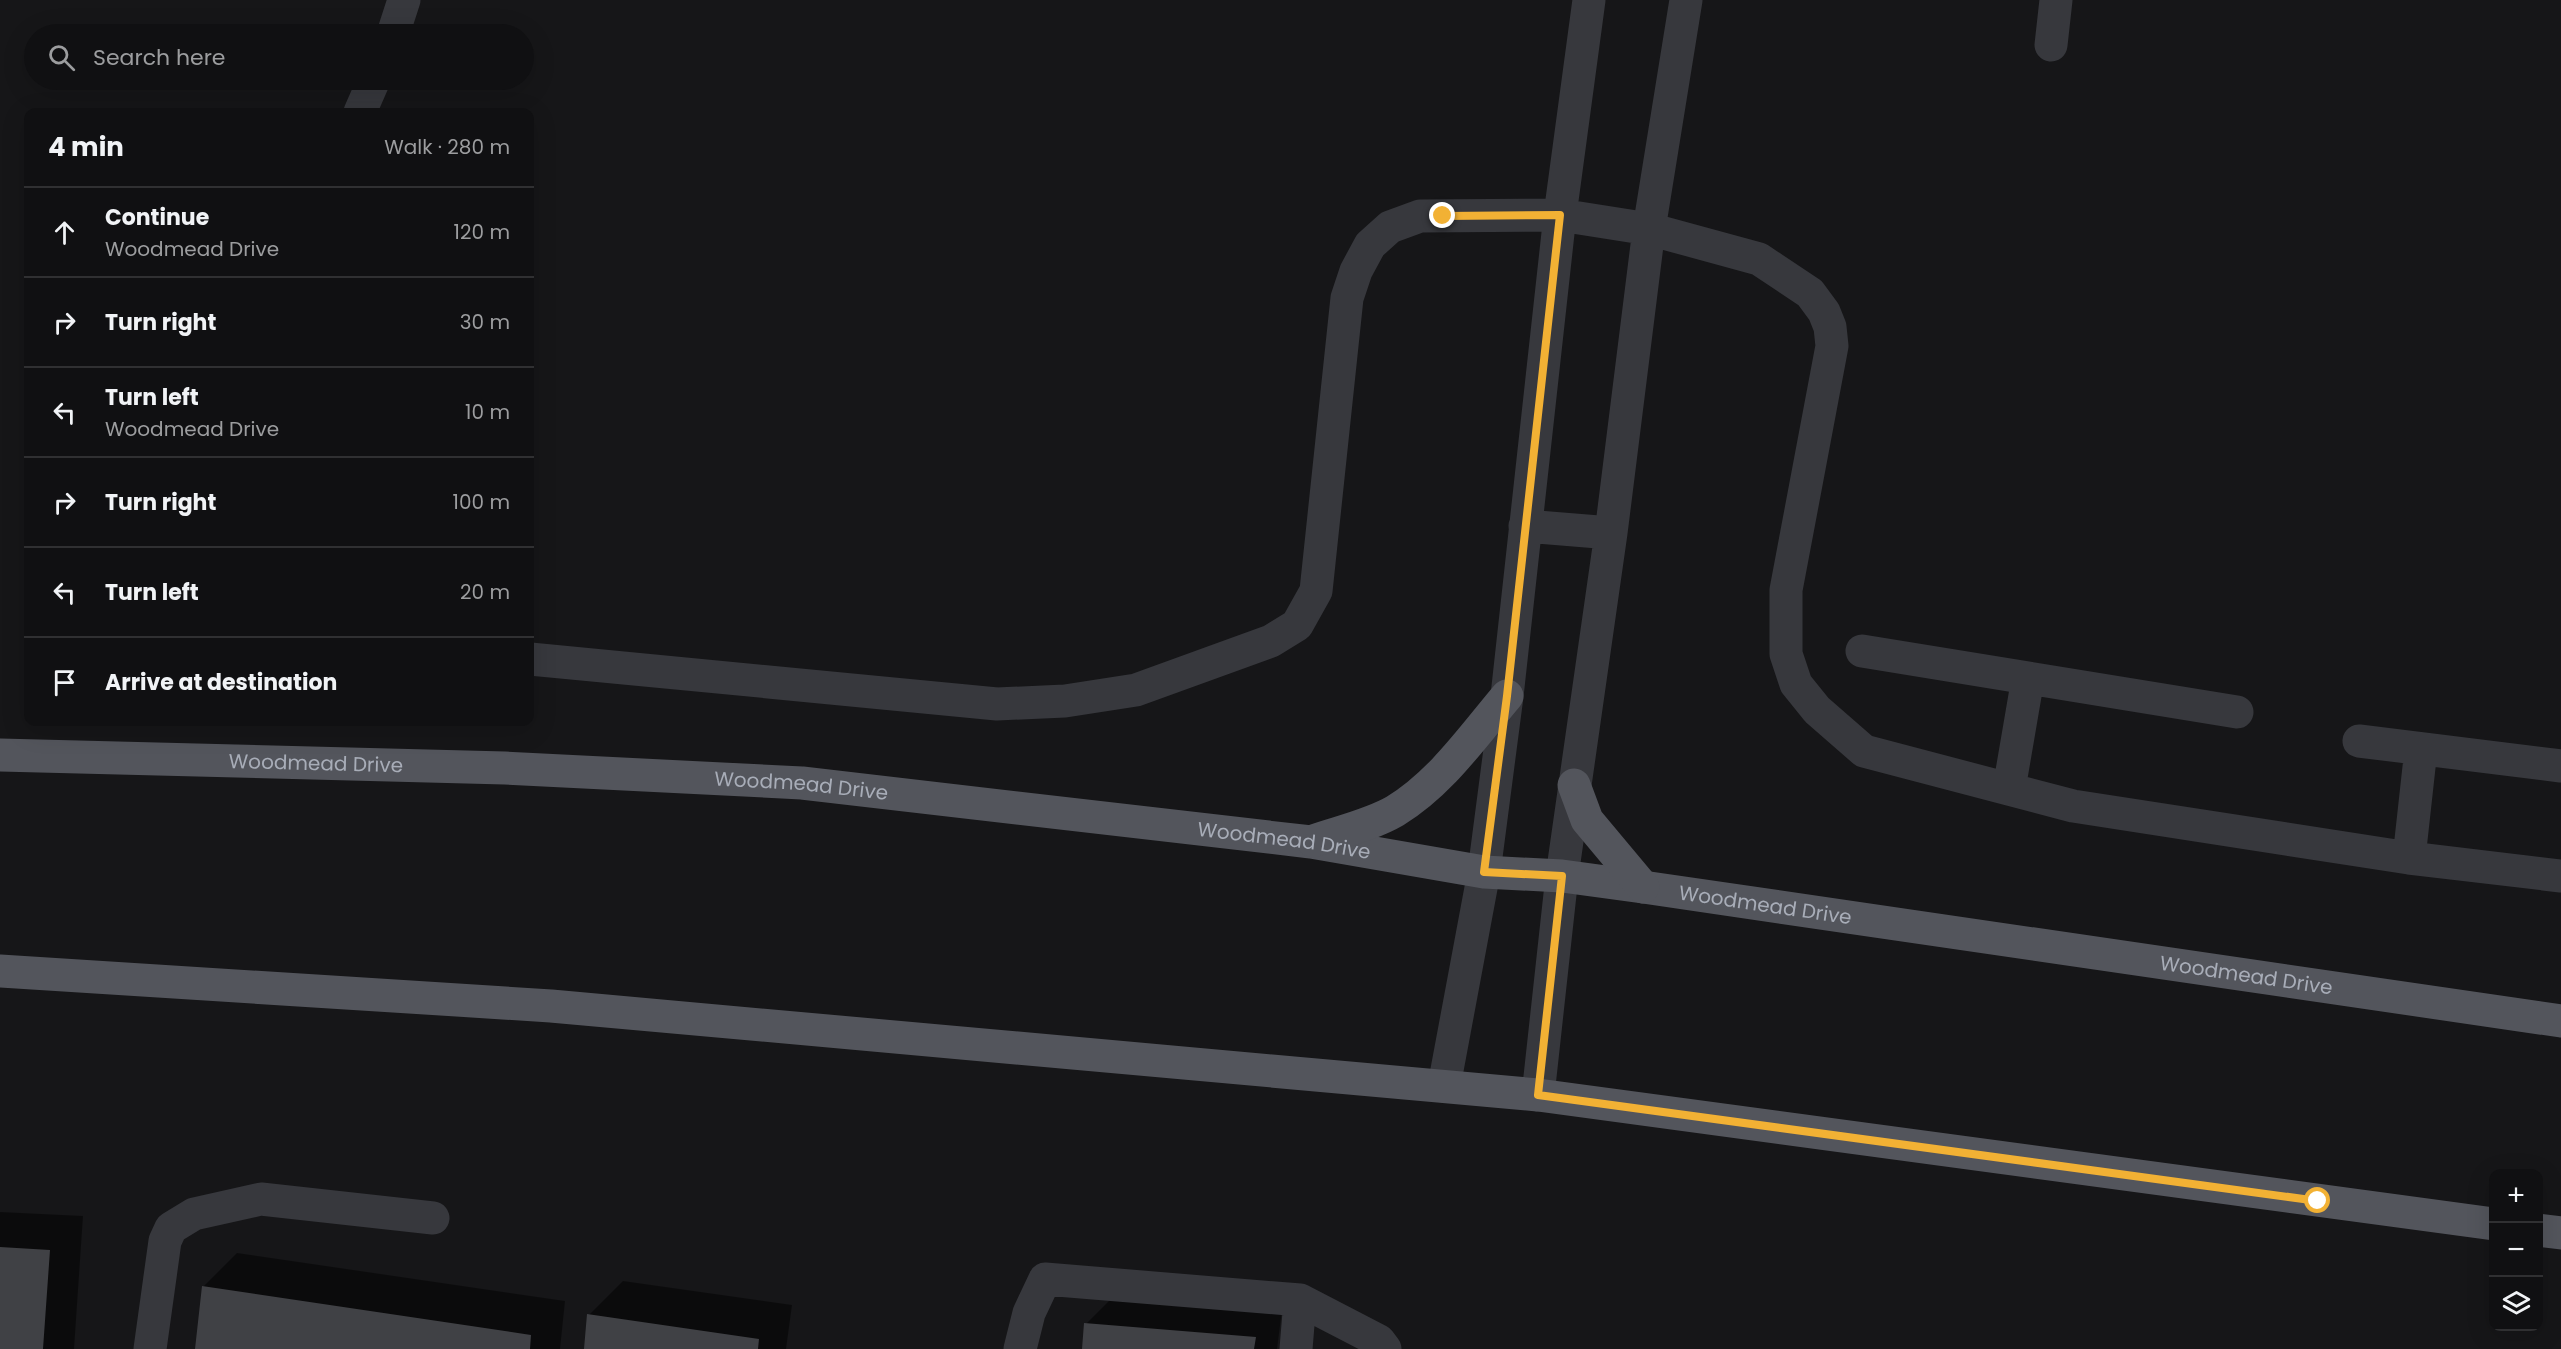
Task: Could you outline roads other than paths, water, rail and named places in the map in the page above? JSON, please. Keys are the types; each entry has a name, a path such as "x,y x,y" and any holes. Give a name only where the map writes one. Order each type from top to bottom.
{"main road":[{"path":"1311,842 1393,812 1420,794 1452,762 1507,696"},
{"name":"Woodmead Drive","path":"0,755 505,768 802,783 1311,842 1484,872 1562,876 1643,887 2561,1020"},
{"path":"1574,785 1587,820 1643,887"},
{"path":"0,971 551,1006 1538,1095 2489,1223"},
{"path":"2543,1231 2561,1233"}],"street":[{"path":"396,24 404,0"},
{"path":"1444,1086 1484,872 1507,696 1560,215 1589,0"},
{"path":"1538,1095 1562,876 1611,533 1649,229 1686,0"},
{"path":"2051,45 2056,0"},
{"path":"362,108 370,90"},
{"path":"534,659 997,704 1065,701 1136,690 1271,641 1297,625 1316,591 1347,298 1356,271 1370,245 1390,227 1420,216 1560,215 1649,229 1759,259 1810,293 1824,312 1830,327 1832,346 1786,590 1786,654 1796,684 1816,710 1864,751 2073,806 2409,858 2561,876"},
{"path":"1525,526 1611,533"},
{"path":"1862,651 2237,712"},
{"path":"2009,789 2028,678"},
{"path":"2358,741 2561,766"},
{"path":"2409,858 2421,749"},
{"path":"150,1349 165,1241 171,1228 194,1214 261,1199 433,1218"},
{"path":"1020,1349 1029,1313 1045,1279 1300,1300 1379,1341 1385,1349"},
{"path":"1296,1349 1300,1300"}]}
